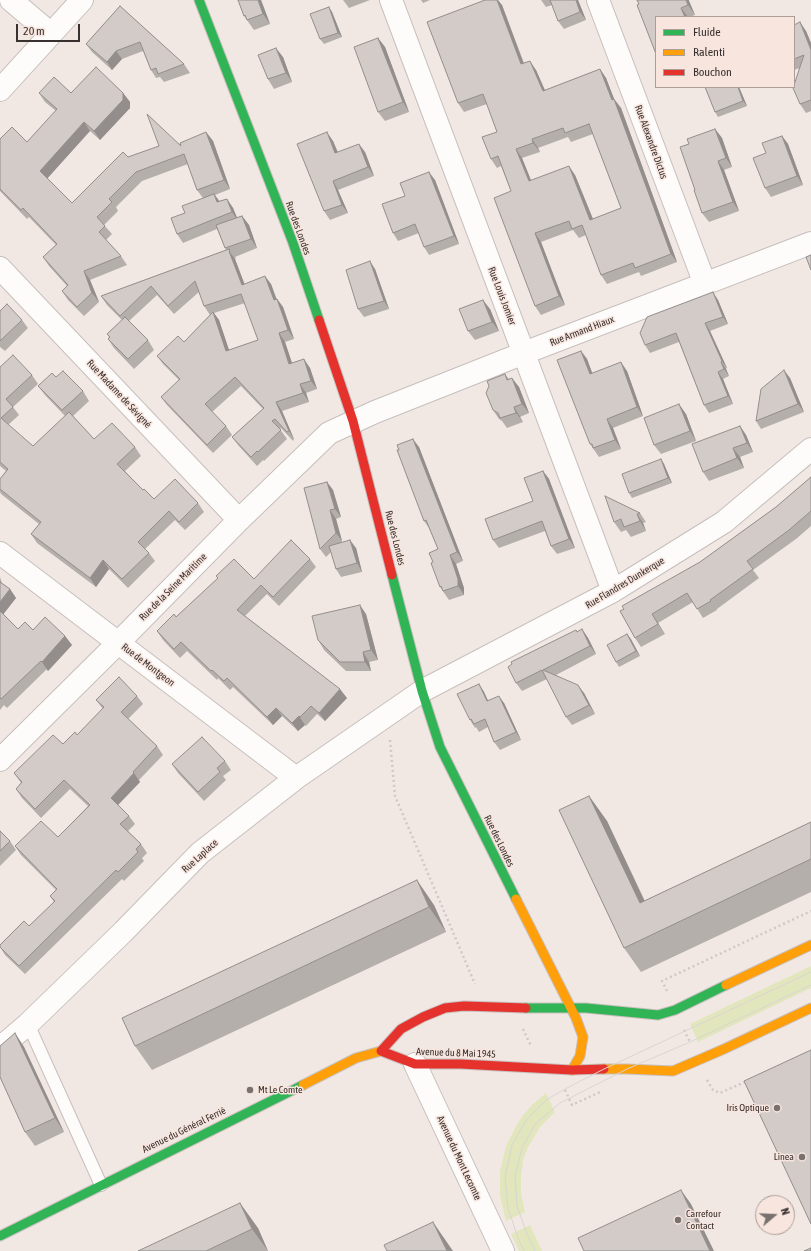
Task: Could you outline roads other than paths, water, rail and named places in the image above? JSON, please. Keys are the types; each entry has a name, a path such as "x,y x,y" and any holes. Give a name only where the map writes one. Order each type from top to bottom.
{"street":[{"path":"11,0 50,34"},
{"path":"0,90 82,0"},
{"name":"Rue des Londes","path":"199,0 293,243 353,421 422,691 440,747 576,1018 583,1037 580,1056 572,1070"},
{"name":"Rue Louis Jomier","path":"391,0 613,591"},
{"name":"Rue Alexandre Dictus","path":"598,0 704,284"},
{"name":"Rue Armand Hiaux","path":"353,421 524,353 811,243"},
{"name":"Rue Madame de Sévigné","path":"0,268 239,520"},
{"name":"Rue de la Seine Maritime","path":"0,760 239,520 329,433 353,421"},
{"name":"Rue Flandres Dunkerque","path":"422,691 613,591 724,522 811,449"},
{"name":"Rue de Montgeon","path":"0,553 296,778"},
{"name":"Rue Laplace","path":"0,1048 28,1024 123,932 200,853 296,778 422,691"},
{"path":"381,1051 423,1017 445,1008 464,1006 519,1008 570,1007 658,1015 675,1010 811,945"},
{"name":"Avenue du 8 Mai 1945","path":"381,1051 461,1064 572,1070 627,1069 673,1071 811,1008"},
{"name":"Avenue du Général Ferrié","path":"0,1236 356,1058 381,1051"},
{"name":"Avenue du Mont Lecomte","path":"412,1057 503,1251"}],"lane":[{"path":"28,1024 101,1185"}],"tram line":[{"path":"524,1251 508,1208 505,1177 512,1145 527,1119 546,1100 604,1069 811,972"},
{"path":"535,1251 517,1206 515,1176 522,1148 535,1124 560,1103 627,1069 690,1042 811,985"}],"place":[{"name":"Mt Le Comte","path":"250,1090"},
{"name":"Iris Optique","path":"777,1108"},
{"name":"Linea","path":"802,1157"},
{"name":"Carrefour Contact","path":"678,1220"}]}
